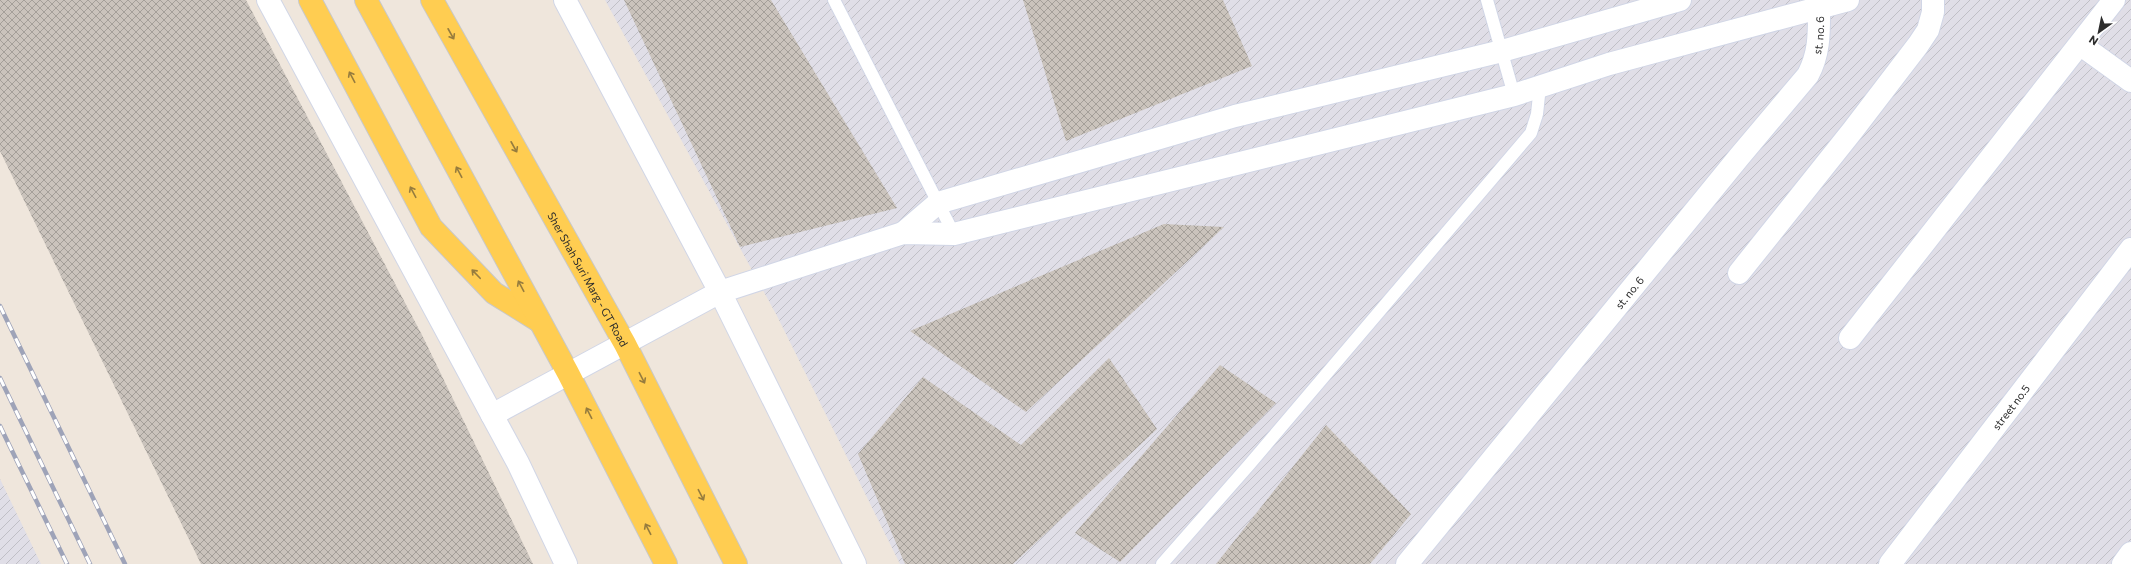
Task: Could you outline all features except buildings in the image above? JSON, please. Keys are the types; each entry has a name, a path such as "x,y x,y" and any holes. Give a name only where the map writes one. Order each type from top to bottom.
{"main road":[{"path":"310,0 431,226 494,293 540,322"},
{"path":"366,0 568,372 666,564"},
{"name":"Sher Shah Suri Marg - GT Road","path":"432,0 625,344 736,564"}],"street":[{"path":"268,0 518,463 566,564"},
{"path":"565,0 720,292 855,564"},
{"path":"903,233 938,203 1235,116 1502,51 1680,0"},
{"path":"492,414 720,292 903,233 954,234 1514,95 1609,64 1848,0"},
{"path":"1739,273 1853,130 1918,45 1928,30 1933,12 1933,0"},
{"path":"1850,338 2114,0"},
{"name":"st. no. 6","path":"1406,564 1734,163 1808,75 1816,60 1819,42 1819,8"},
{"path":"2081,44 2131,81"},
{"name":"street no.5","path":"1890,564 2131,249"},
{"path":"2123,564 2131,553"}],"lane":[{"path":"834,0 954,234"},
{"path":"1487,0 1514,95"},
{"path":"1162,564 1249,465 1531,133 1537,114 1540,86"}],"shaded area":[{"path":"605,0 2131,0 2131,564 900,564 777,316"},
{"path":"0,479 41,564 0,564"}],"railway":[{"path":"0,306 125,564"},
{"path":"0,378 90,564"},
{"path":"0,426 67,564"}]}
